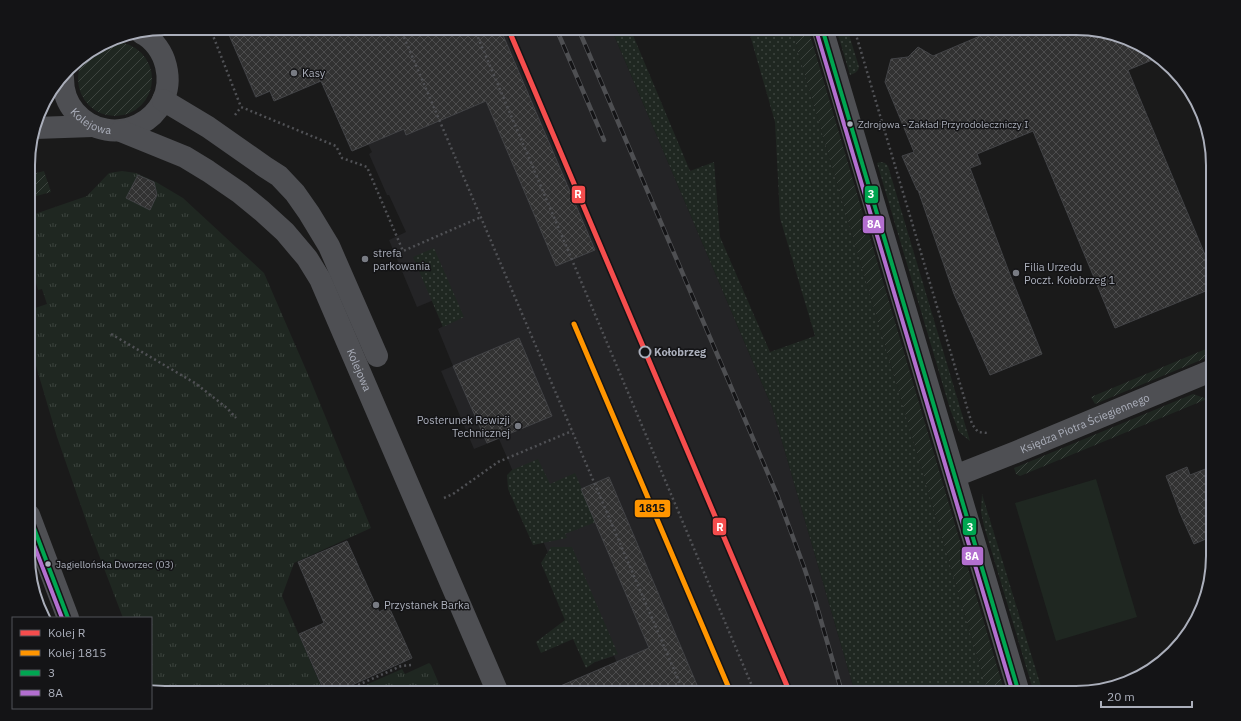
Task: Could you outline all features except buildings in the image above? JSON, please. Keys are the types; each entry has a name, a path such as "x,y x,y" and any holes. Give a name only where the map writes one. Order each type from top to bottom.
{"street":[{"path":"824,35 1017,686"},
{"name":"Kolejowa","path":"121,131 139,125 147,120 159,107 163,100 168,83 165,60 153,41 146,36"},
{"name":"Kolejowa","path":"63,84 64,91 68,101 84,121 105,130 121,131 185,157 208,171 240,193 262,211 285,232 307,258 320,279 495,686"},
{"name":"Kolejowa","path":"163,100 265,166 279,176 295,193 329,246 377,356"},
{"path":"40,128 93,126"},
{"name":"Księdza Piotra Ściegiennego","path":"955,476 1206,373"},
{"path":"35,548 38,565 67,617"}],"path":[{"path":"213,35 241,107 336,146 342,158 367,167 403,251 481,217"},
{"path":"403,35 681,686"},
{"path":"477,35 752,686"},
{"path":"856,35 972,424 978,432 988,434"},
{"path":"111,334 194,383 227,408 236,418"},
{"path":"419,509 453,494 498,462 572,431"},
{"path":"356,686 401,666 411,665"}],"shaded area":[{"path":"229,35 614,35 772,407 853,686 627,686 614,656 595,662 499,439 474,449 441,371 453,366 438,329 445,325 434,300 417,307 389,240 406,232 389,195 387,195 369,154 372,152 368,144 351,151 321,81 274,101 270,92 255,98"}],"green space":[{"path":"614,35 633,35 690,171 714,162 720,237 770,352 815,336 780,218 775,122 750,35 793,35 986,686 853,686 772,407"},
{"path":"793,35 810,35 1003,686 986,686"},
{"path":"838,35 849,35 859,67 855,73 850,75"},
{"path":"121,43 129,45 141,53 149,65 152,79 149,93 141,105 129,113 122,115 115,116 101,113 89,105 81,93 79,86 78,79 81,66 100,52"},
{"path":"881,162 888,166 970,441 959,432 950,409 877,163"},
{"path":"44,171 51,192 35,196 35,173"},
{"path":"122,171 136,173 156,182 183,198 264,273 310,379 371,528 294,563 282,596 321,686 152,685 152,617 123,617 89,529 57,437 35,362 35,308 47,304 42,289 38,290 35,279 35,214 87,196 109,173"},
{"path":"434,248 464,317 443,327 413,257"},
{"path":"1206,349 1206,358 1095,404 1091,397"},
{"path":"1193,394 1206,399 1020,476 1016,474 1014,468"},
{"path":"538,459 550,484 575,473 596,522 565,534 567,538 533,545 508,489 507,475 512,470"},
{"path":"1096,479 1137,617 1056,641 1015,503"},
{"path":"982,494 1041,686 1032,686 981,512"},
{"path":"551,547 572,547 618,654 595,662 586,668 573,639 541,653 536,642 565,620 541,563"},
{"path":"429,663 440,686 364,686 402,669 405,674"}],"railway":[{"path":"559,35 604,140"},
{"path":"581,35 778,497 815,600 840,686"}],"rail line":[{"name":"R","path":"511,35 787,686"},
{"name":"1815","path":"574,324 728,686"}],"transit line":[{"name":"8A","path":"817,35 1011,686"},
{"name":"3","path":"824,35 1017,686"},
{"name":"3","path":"35,531 68,617"},
{"name":"8A","path":"35,548 62,617"}],"place":[{"name":"Kasy","path":"294,73"},
{"name":"Zdrojowa - Zakład Przyrodoleczniczy I","path":"850,124"},
{"name":"strefa parkowania","path":"365,259"},
{"name":"Filia Urzedu Poczt. Kołobrzeg 1","path":"1016,273"},
{"name":"Kołobrzeg","path":"645,352"},
{"name":"Posterunek Rewizji Technicznej","path":"518,426"},
{"name":"Jagiellońska Dworzec (03)","path":"48,564"},
{"name":"Przystanek Barka","path":"376,605"}]}
